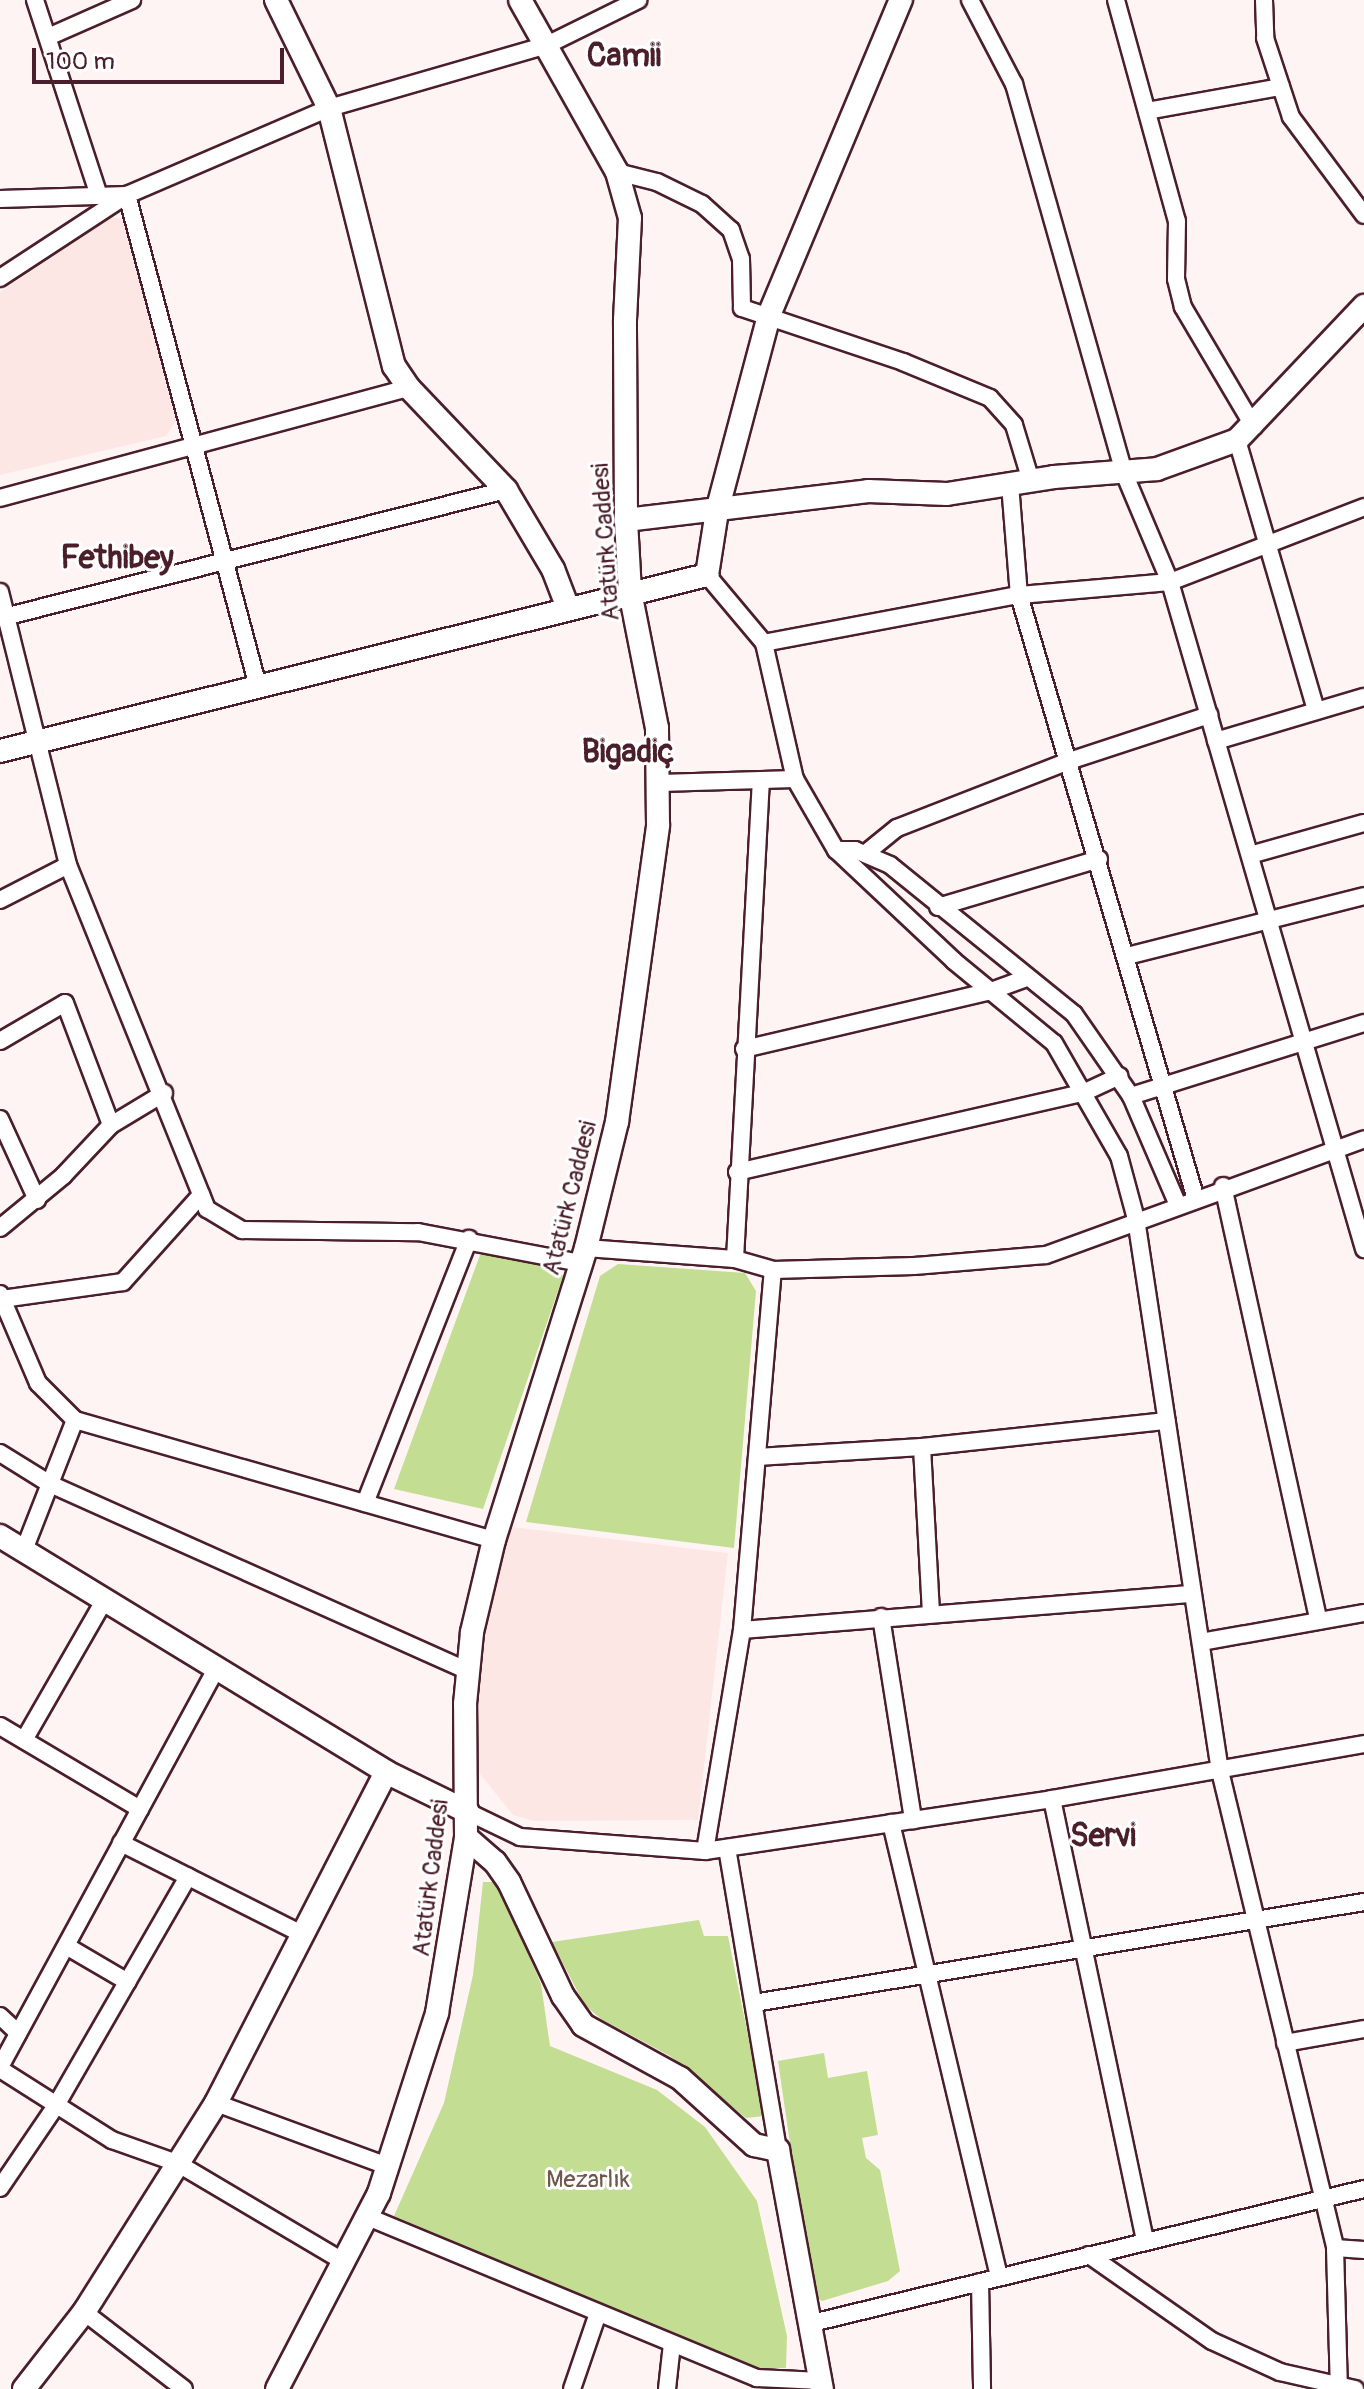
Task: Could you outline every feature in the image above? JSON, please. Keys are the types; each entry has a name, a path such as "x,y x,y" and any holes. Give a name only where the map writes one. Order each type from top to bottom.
{"street":[{"path":"35,0 98,193"},
{"path":"48,37 132,0"},
{"path":"276,0 329,108 390,353 409,388 490,467 553,569 567,606"},
{"name":"Atatürk Caddesi","path":"277,2389 346,2263 390,2167 437,2013 466,1837 468,1671 472,1632 494,1540 584,1256 617,1122 660,783 657,728 630,592 626,520 625,320 630,218 617,172 520,0"},
{"path":"0,278 127,195 329,108 547,45 621,4 638,0"},
{"path":"901,0 769,315 717,511 707,575 764,643 795,779 836,850 991,991 1038,1025 1085,1092 1119,1156 1136,1219 1220,1771 1335,2248 1345,2388 1280,2372 1212,2341 1089,2255"},
{"path":"970,0 1014,84 1124,473 1170,582 1363,1242"},
{"path":"1116,0 1177,221 1176,279 1183,307 1246,434 1270,542 1316,711"},
{"path":"1264,0 1265,38 1291,117 1364,215"},
{"path":"1147,111 1281,87"},
{"path":"617,172 657,182 702,204 731,230 741,259 742,308 769,315 990,398 1014,425 1021,482 1019,595 1066,762 1099,859 1195,1196"},
{"path":"0,199 98,193 127,195"},
{"path":"127,195 191,447 227,558 257,683"},
{"path":"626,520 868,491 947,494 1021,482 1157,469 1246,434 1364,306"},
{"path":"0,498 409,388"},
{"path":"4,617 227,558 506,490"},
{"path":"764,643 1019,595 1170,582 1364,507"},
{"path":"0,751 257,683 567,606 707,575"},
{"path":"0,592 68,865 164,1093 201,1195 216,1219 242,1230 390,1231 584,1256 735,1259 773,1270 914,1266 1046,1255 1195,1196 1364,1139"},
{"path":"1216,741 1364,697"},
{"path":"866,853 897,828 1066,762 1209,715"},
{"path":"660,783 795,779"},
{"path":"735,1259 737,1172 761,781"},
{"path":"1250,855 1364,823"},
{"path":"836,850 866,853 890,865 1024,979 1074,1014 1131,1096 1177,1203"},
{"path":"938,907 1099,859"},
{"path":"0,900 68,865"},
{"path":"1127,956 1364,896"},
{"path":"744,1049 991,991 1024,979"},
{"path":"0,1041 65,1003 111,1125"},
{"path":"1131,1096 1364,1023"},
{"path":"737,1172 1085,1092 1119,1076"},
{"path":"0,1228 37,1200 111,1125 164,1093"},
{"path":"0,1119 37,1200"},
{"path":"1223,1186 1319,1621"},
{"path":"201,1195 123,1282 1,1296 38,1383 75,1420 494,1540"},
{"path":"365,1503 469,1239"},
{"path":"705,1851 742,1630 773,1270"},
{"path":"24,1550 75,1420"},
{"path":"757,1457 922,1447 1167,1421"},
{"path":"922,1447 931,1613"},
{"path":"0,1453 50,1484 468,1671"},
{"path":"0,1536 386,1772 520,1837 705,1851 1052,1799 1364,1744"},
{"path":"742,1630 1193,1594"},
{"path":"24,1740 105,1599"},
{"path":"1201,1642 1364,1613"},
{"path":"881,1617 913,1820"},
{"path":"217,1667 0,2068 55,2107 112,2140 177,2163 346,2263"},
{"path":"0,1726 140,1809"},
{"path":"24,2389 84,2312 216,2103 386,1772"},
{"path":"1052,1799 1145,2241"},
{"path":"891,1823 999,2277"},
{"path":"466,1837 495,1862 509,1882 563,1996 583,2025 680,2078 754,2145 778,2150"},
{"path":"121,1843 302,1934"},
{"path":"368,2217 757,2378 822,2385 808,2324 727,1848"},
{"path":"0,2188 55,2107 188,1877"},
{"path":"754,2003 926,1977 1364,1902"},
{"path":"68,1947 128,1982"},
{"path":"0,2016 18,2033"},
{"path":"1285,2043 1364,2029"},
{"path":"216,2103 390,2167"},
{"path":"808,2324 1364,2189"},
{"path":"1335,2248 1364,2250"},
{"path":"980,2282 982,2389"},
{"path":"84,2312 184,2389"},
{"path":"572,2389 598,2313"},
{"path":"667,2389 672,2344"}],"shaded area":[{"path":"112,217 126,219 176,421 166,436 0,475 0,292"},
{"path":"512,1527 728,1553 698,1820 534,1821 513,1815 480,1774 474,1758 478,1646 498,1556"}],"green space":[{"path":"495,1254 552,1265 563,1276 483,1509 394,1489 480,1255"},
{"path":"618,1264 745,1273 756,1291 734,1548 526,1522 600,1276"},
{"name":"Mezarlık","path":"483,1882 498,1882 541,1984 550,2046 657,2090 705,2127 757,2201 787,2336 786,2368 758,2369 394,2216 444,2103 473,1975"},
{"path":"699,1920 704,1936 728,1936 764,2116 746,2118 670,2056 601,2019 584,2004 552,1942"},
{"path":"824,2053 828,2078 867,2071 878,2135 862,2138 866,2158 880,2170 900,2271 888,2281 822,2301 812,2295 778,2061"}],"district":[{"name":"Camii","path":"624,56"},
{"name":"Fethibey","path":"117,558"},
{"name":"Bigadiç","path":"628,752"},
{"name":"Servi","path":"1103,1836"}]}
